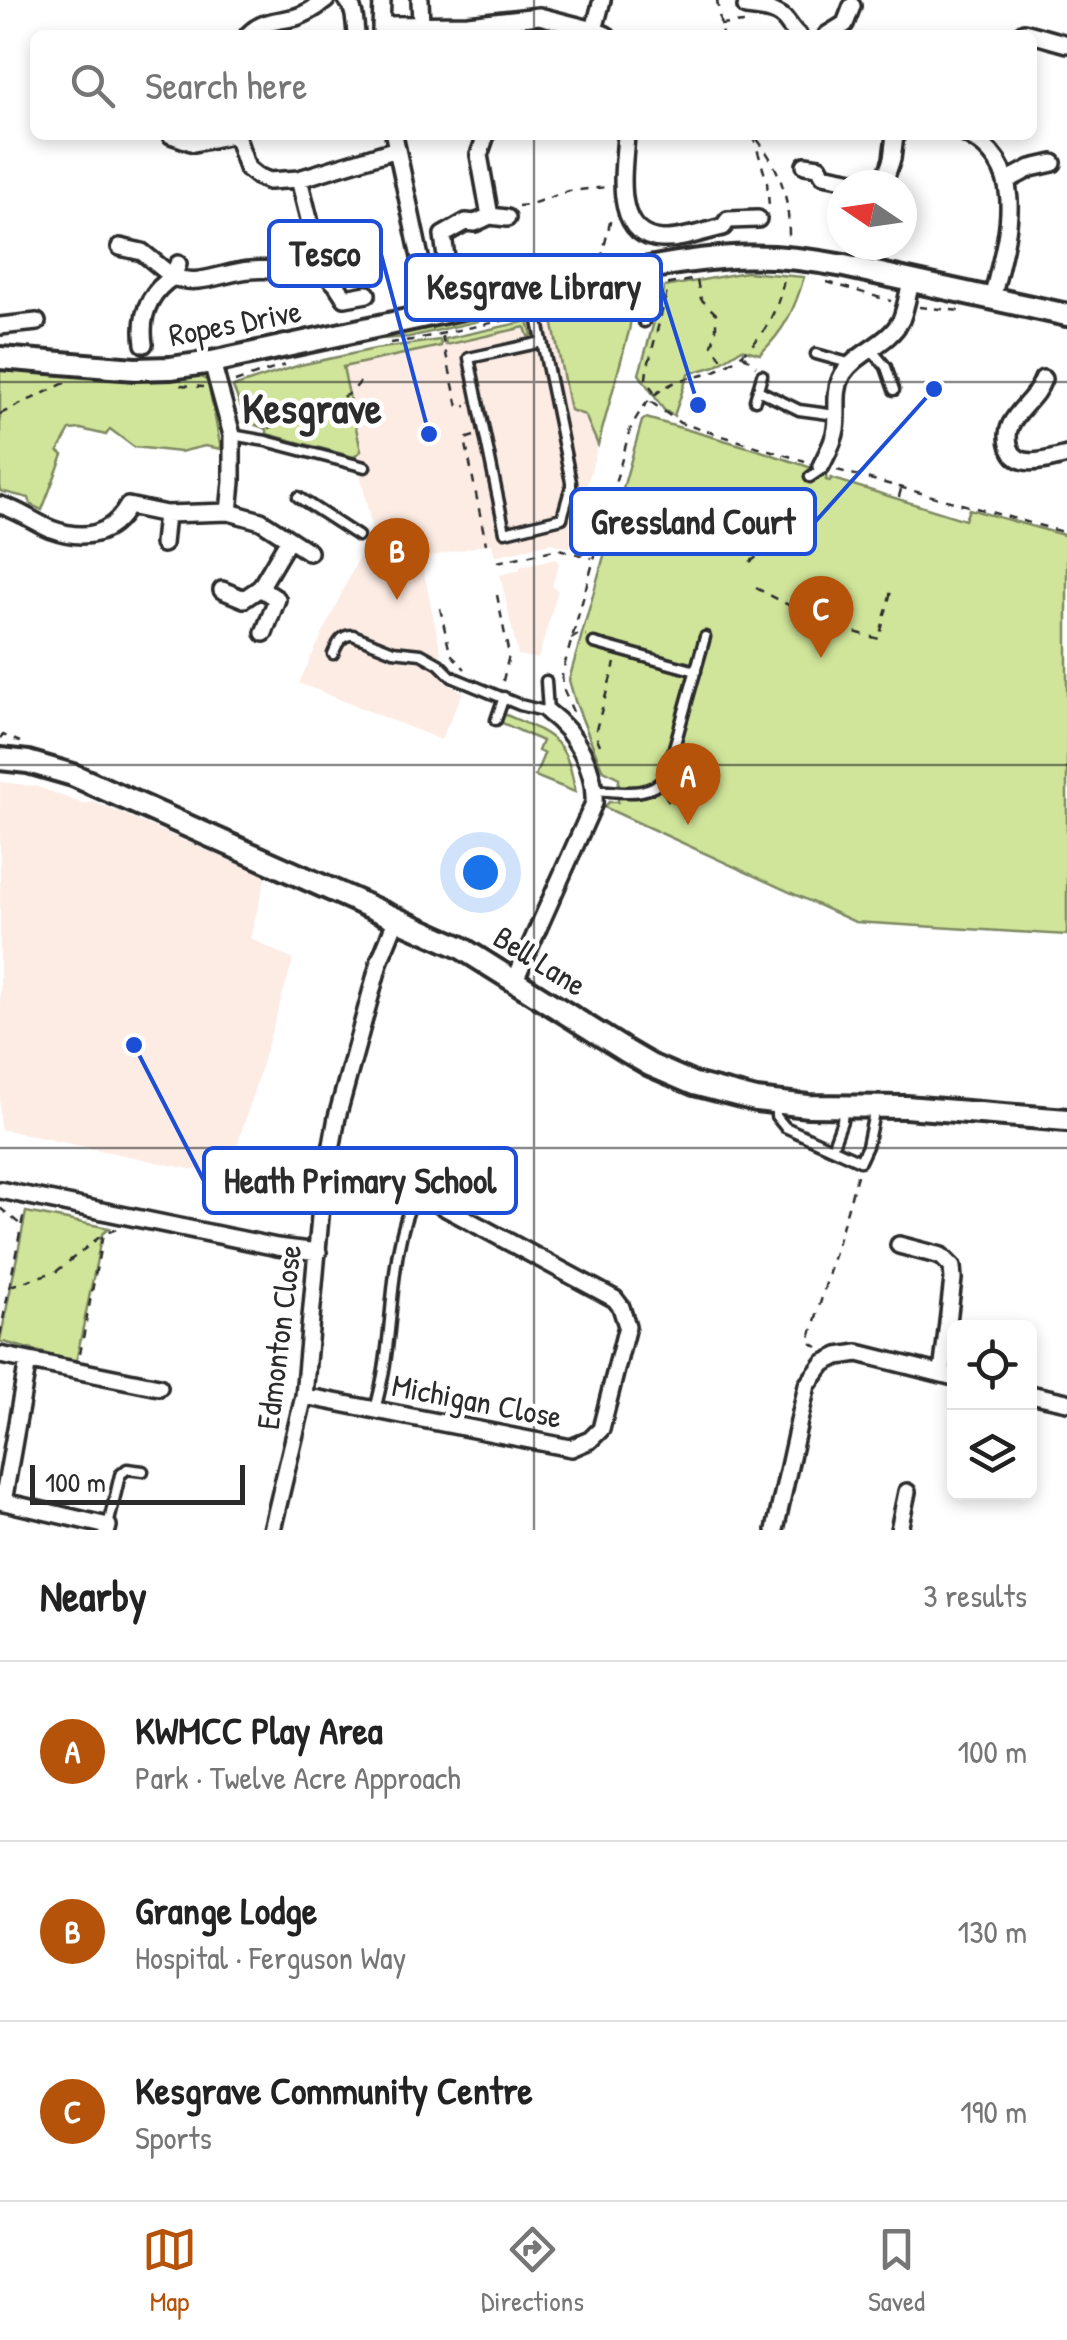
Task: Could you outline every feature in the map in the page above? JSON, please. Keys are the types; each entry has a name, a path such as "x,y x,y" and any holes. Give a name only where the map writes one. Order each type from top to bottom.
{"street":[{"path":"253,30 260,24 310,12 326,0"},
{"path":"346,0 355,30"},
{"path":"382,0 381,30 468,24 496,28 539,16 592,30"},
{"path":"420,0 426,28"},
{"path":"600,30 602,0"},
{"path":"838,30 845,24 852,6"},
{"path":"750,15 766,10 781,15 792,30"},
{"path":"1037,36 1067,44"},
{"path":"236,140 244,164 256,176 270,181 299,179 396,142 432,314"},
{"path":"484,140 479,154 490,216"},
{"path":"626,140 625,210 631,223 649,236 662,239 696,225 723,227 728,220 763,216"},
{"path":"888,170 894,140"},
{"path":"973,140 994,156 1008,180 1007,228 992,299"},
{"path":"1008,180 1031,168 1053,164"},
{"path":"805,165 819,166 827,176"},
{"path":"120,247 142,252 176,271 184,282 242,271 285,270 307,256 314,239 299,179"},
{"path":"448,265 443,235 466,222 475,223 490,216 508,218"},
{"path":"307,256 345,298 367,294"},
{"name":"Ropes Drive","path":"0,358 135,369 171,368 714,257 810,260 1067,315"},
{"path":"144,344 142,320 148,305 160,285 176,271"},
{"path":"815,472 832,444 841,379 901,320 912,281"},
{"path":"0,326 37,322"},
{"path":"212,362 232,436 230,512"},
{"path":"1056,396 1038,384 1010,426 1008,438 1011,451 1032,462 1067,454"},
{"path":"0,504 50,528 86,536 111,528 128,506 166,514 230,512 285,532 308,552"},
{"path":"163,544 166,514"},
{"path":"222,590 244,599 260,588 285,532"},
{"path":"260,588 277,599 264,633"},
{"path":"515,980 594,803 594,790 581,753 568,729 548,712"},
{"name":"Bell Lane","path":"0,760 28,762 73,775 460,947 626,1051 672,1076 714,1091 776,1103 1067,1120"},
{"name":"Edmonton Close","path":"272,1530 304,1396 328,1166 337,1117 380,960 397,918"},
{"name":"Michigan Close","path":"304,1396 566,1448 577,1446 601,1429 626,1337 625,1316 615,1299 416,1192 328,1166"},
{"path":"0,1190 318,1252"},
{"path":"899,1245 941,1256 952,1267 950,1320"},
{"path":"775,1530 804,1397 813,1375 824,1363 838,1356 864,1354 947,1375"},
{"path":"0,1355 159,1387"},
{"path":"28,1361 1,1502 108,1528"},
{"path":"1037,1396 1067,1402"},
{"path":"899,1530 907,1492"}],"lane":[{"path":"644,322 653,288 650,268"},
{"path":"532,293 571,482 570,492 562,518 505,532 469,358 542,342"},
{"path":"871,349 886,367 894,390"},
{"path":"816,354 852,364"},
{"path":"755,400 762,375"},
{"path":"758,390 799,410 836,415"},
{"path":"232,436 365,467"},
{"path":"296,510 300,499 358,536"},
{"path":"333,654 339,641 349,634 393,651 421,654 452,677 548,712 546,680"},
{"path":"594,790 641,793 659,785 666,776 705,637"},
{"path":"594,643 696,671"},
{"path":"442,683 447,672"},
{"path":"496,720 501,696"},
{"path":"776,1103 776,1116 785,1128 860,1161 876,1106"},
{"path":"832,1148 843,1106"},
{"path":"376,1410 385,1364 397,1247 416,1192"},
{"path":"108,1528 120,1475 127,1468 143,1471"}],"path":[{"path":"717,0 721,30"},
{"path":"720,25 750,15"},
{"path":"754,140 767,182 763,216"},
{"path":"757,140 772,160 787,199 788,240"},
{"path":"508,218 509,210 559,194 590,188 624,193"},
{"path":"600,264 616,201 624,193"},
{"path":"568,729 576,721 563,688 562,674 630,430 655,394 671,384 726,365 763,334 774,315 786,274"},
{"path":"655,394 646,378 647,370 669,284 704,278"},
{"path":"696,279 701,298 716,314 712,345 726,365"},
{"path":"826,282 905,305 962,311"},
{"path":"442,334 458,406 469,406"},
{"path":"742,355 753,361 762,375"},
{"path":"0,414 69,382"},
{"path":"259,440 261,432 351,393 360,382"},
{"path":"649,400 680,423 815,472 902,488 1067,533"},
{"path":"475,436 465,439 486,544"},
{"path":"899,497 902,488"},
{"path":"496,562 559,549 594,559"},
{"path":"750,562 758,556"},
{"path":"756,588 801,611 798,616 878,639 891,591"},
{"path":"497,596 509,655 501,696"},
{"path":"440,608 450,653 463,667"},
{"path":"600,745 595,732 618,650"},
{"path":"659,785 671,807"},
{"path":"838,1356 809,1342 860,1161"},
{"path":"0,1335 28,1196"},
{"path":"0,1208 22,1226"},
{"path":"10,1286 58,1270 104,1234 147,1220"},
{"path":"76,1372 104,1234"}],"shaded area":[{"path":"635,294 629,331 570,548 552,543 495,556 492,543 428,557 420,554 441,653 435,670 447,684 463,692 441,740 299,683 372,530 357,458 267,434 267,429 247,422 233,387 300,365 440,340"},
{"path":"556,559 559,564 552,587 558,590 538,659 518,655 500,575 520,570 520,566"},
{"path":"0,782 35,786 83,804 104,806 266,876 250,938 293,960 228,1177 0,1129"}],"green space":[{"path":"746,272 804,277 776,337 760,354 742,349 715,366 688,374 674,416 664,410 639,374 664,287"},
{"path":"635,294 598,445 585,415 570,410 551,315"},
{"path":"483,314 479,321 409,337 333,345"},
{"path":"528,321 532,335 528,336 525,327 446,345 445,339"},
{"path":"440,340 441,346 343,367 361,451 354,457 267,434 267,429 247,422 233,387 300,365"},
{"path":"0,366 195,374 208,381 221,449 205,446 180,452 134,447 110,429 106,435 70,430 58,451 63,455 42,510 31,505 29,498 0,491"},
{"path":"646,418 827,473 826,480 831,478 965,520 969,509 1067,536 1067,935 855,922 604,807 609,802 618,802 619,778 602,769 569,680"},
{"path":"504,714 545,733 562,748 575,792 535,776 544,754 538,751 542,741 500,722"},
{"path":"26,1212 109,1228 102,1234 76,1362 0,1341"}],"place":[{"name":"Gressland Court","path":"934,389"},
{"name":"Kesgrave Library","path":"698,405"},
{"name":"Tesco","path":"429,434"},
{"name":"Grange Lodge","path":"397,600"},
{"name":"Kesgrave Community Centre","path":"821,658"},
{"name":"KWMCC Play Area","path":"688,825"},
{"name":"Heath Primary School","path":"134,1045"}],"district":[{"name":"Kesgrave","path":"312,408"}]}
